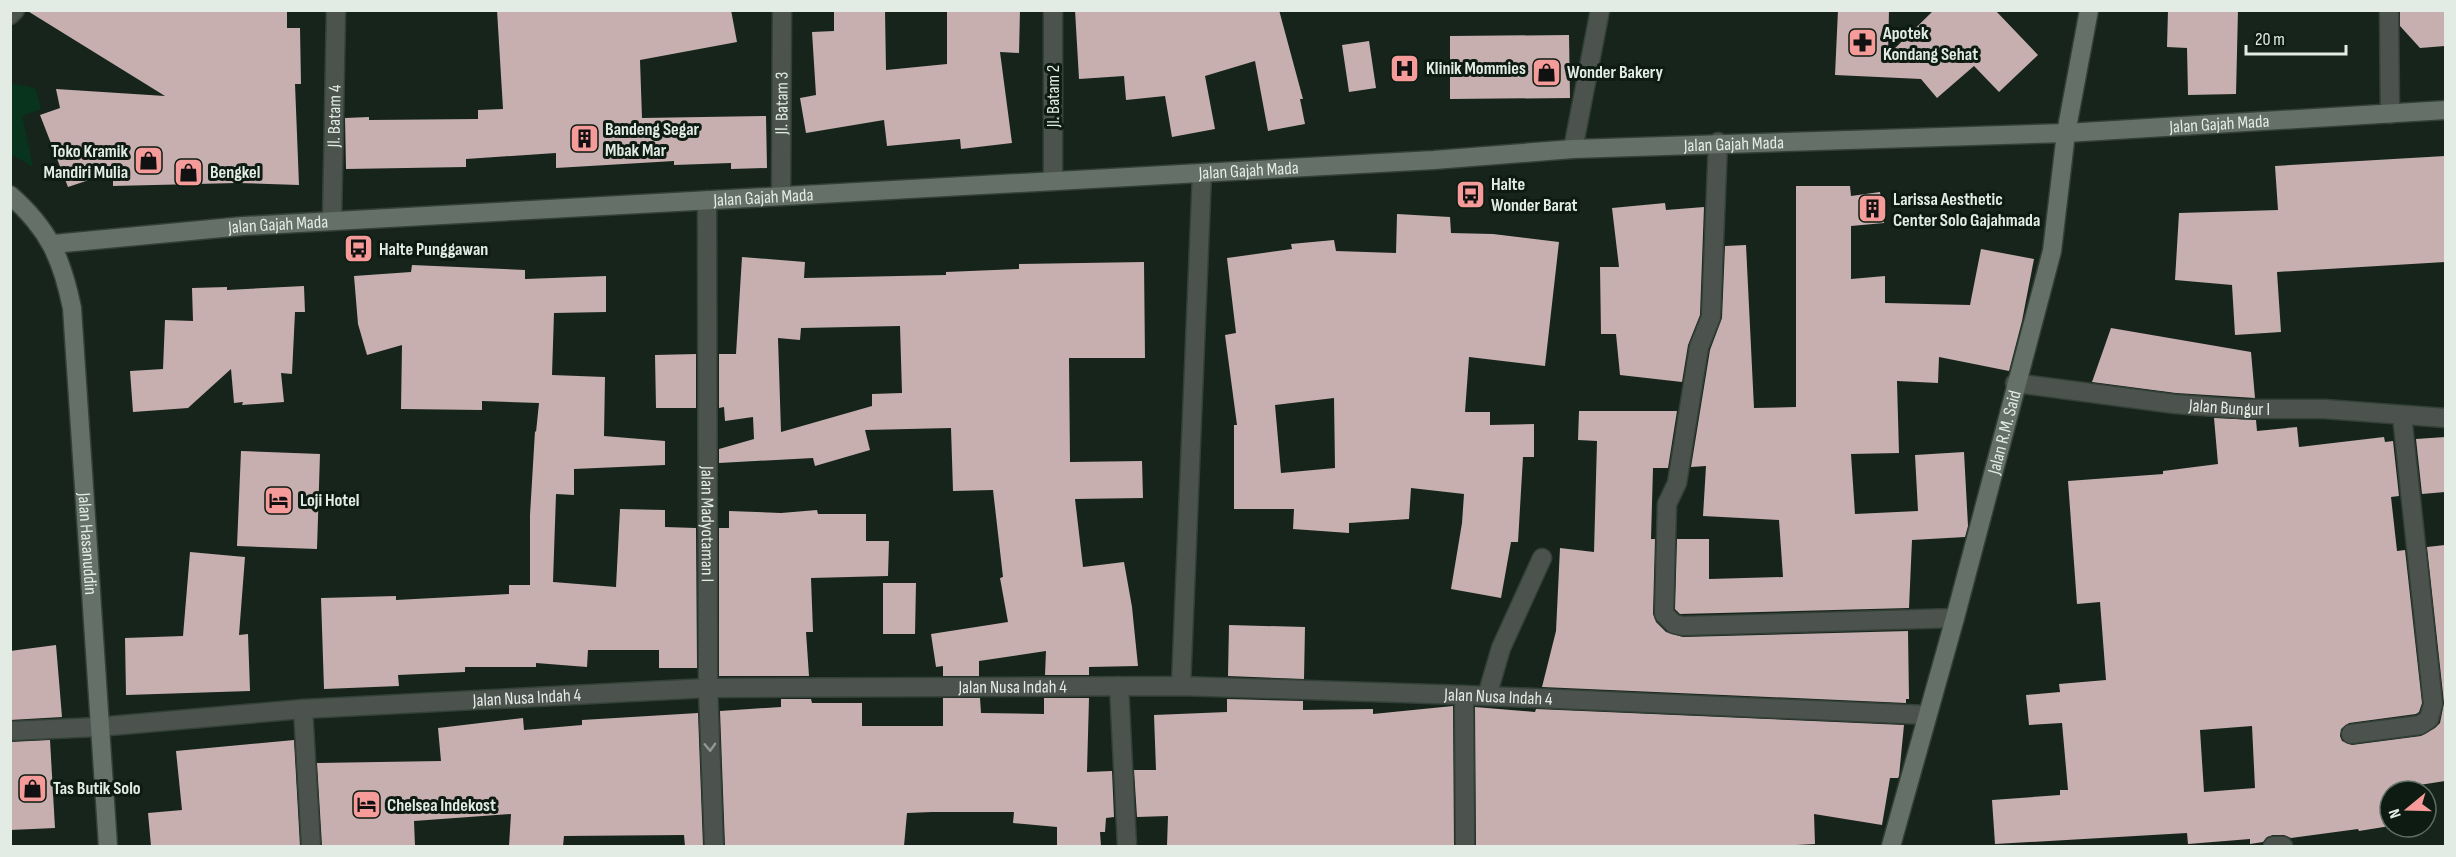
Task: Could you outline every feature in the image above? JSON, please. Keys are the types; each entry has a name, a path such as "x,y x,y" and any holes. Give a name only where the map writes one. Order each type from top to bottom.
{"main road":[{"name":"Jalan R.M. Said","path":"1891,846 1955,618 2015,383 2052,251 2066,133 2089,10"},
{"name":"Jalan Gajah Mada","path":"53,244 243,226 1434,160 1573,148 2066,133 2445,110"},
{"name":"Jalan Hasanuddin","path":"10,195 27,210 53,244 66,276 72,309 98,727 108,846"}],"street":[{"path":"10,15 15,10"},
{"name":"Jl. Batam 4","path":"332,221 336,10"},
{"name":"Jl. Batam 3","path":"781,196 782,10"},
{"name":"Jl. Batam 2","path":"1053,10 1053,181"},
{"path":"1573,148 1600,10"},
{"path":"2389,10 2390,114"},
{"path":"1718,142 1711,317 1699,347 1677,483 1667,504 1665,614 1674,624 1683,626 1955,618"},
{"path":"1181,686 1202,173"},
{"name":"Jalan Madyotaman I","path":"707,200 708,688 714,846"},
{"name":"Jalan Bungur I","path":"2015,383 2175,404 2244,409 2324,409 2445,418"},
{"path":"2351,734 2420,725 2429,719 2433,704 2402,416"},
{"path":"1487,696 1501,648 1542,558"},
{"path":"1119,686 1127,846"},
{"name":"Jalan Nusa Indah 4","path":"10,731 98,727 303,709 708,688 1181,686 1464,695 1927,715"},
{"path":"1464,695 1465,846"},
{"path":"303,709 311,846"},
{"path":"2273,846 2283,846"}],"green space":[{"path":"11,83 35,88 41,109 22,116 33,167 11,154"}],"building":[{"path":"26,10 287,10 287,28 300,28 301,84 295,84 299,185 237,183 113,186 113,172 68,187 40,115 60,108 56,89 165,96"},
{"path":"497,10 731,10 737,42 640,60 642,118 766,116 767,168 731,169 731,163 674,165 674,161 556,168 556,153 466,159 466,167 346,169 345,118 369,117 369,120 478,119 478,110 503,109"},
{"path":"834,10 885,10 886,70 947,64 947,10 1020,10 1019,53 1000,52 1012,143 961,149 960,139 887,146 884,120 806,133 800,98 816,95 812,32 834,31"},
{"path":"1075,10 1279,10 1303,99 1300,99 1305,124 1268,131 1255,61 1205,76 1215,129 1172,137 1165,96 1126,100 1124,76 1079,79"},
{"path":"1838,10 1889,10 1888,55 1934,10 1995,10 2038,55 1999,92 1974,66 1937,98 1921,79 1835,75"},
{"path":"2168,10 2238,10 2236,94 2188,95 2187,48 2167,47"},
{"path":"2400,10 2445,10 2445,46 2420,48 2400,26"},
{"path":"1569,35 1570,98 1450,99 1450,36"},
{"path":"1369,41 1376,88 1349,92 1342,45"},
{"path":"2445,156 2445,262 2277,272 2281,332 2235,335 2232,285 2175,280 2179,213 2278,210 2275,166"},
{"path":"1796,186 1850,186 1851,196 1880,192 1884,223 1851,226 1851,279 1885,276 1885,303 1970,305 1981,249 2034,259 2009,371 1939,357 1938,383 1897,381 1899,453 1851,454 1855,514 1918,511 1915,455 1964,452 1968,526 1965,537 1912,540 1909,608 1680,614 1675,609 1677,539 1709,539 1709,579 1783,577 1779,520 1703,516 1706,466 1691,467 1710,350 1722,318 1725,246 1746,245 1754,408 1796,407"},
{"path":"1665,203 1666,210 1704,207 1700,315 1688,345 1682,382 1620,375 1616,334 1601,334 1600,267 1619,267 1612,208"},
{"path":"1397,214 1450,217 1451,233 1493,234 1559,242 1545,366 1469,357 1465,412 1490,412 1490,425 1534,424 1534,457 1523,457 1518,542 1511,542 1501,598 1451,589 1462,523 1464,494 1411,488 1409,519 1349,523 1349,533 1293,529 1294,509 1234,509 1234,425 1237,425 1225,335 1236,333 1227,258 1292,249 1291,244 1334,240 1336,251 1396,253","holes":["1334,398 1335,468 1281,473 1275,405"]},
{"path":"742,257 805,262 804,278 946,275 946,272 1019,269 1019,264 1144,262 1145,358 1069,358 1070,462 1142,461 1143,498 1075,499 1083,567 1124,562 1132,607 1138,666 1089,667 1089,675 1045,675 1046,651 979,661 979,676 943,676 943,666 936,667 931,634 1008,622 1000,578 1003,577 993,490 953,491 951,428 865,430 870,450 815,466 813,458 719,463 719,449 754,439 753,417 725,421 724,407 719,408 719,354 736,354","holes":["900,326 902,393 872,394 872,406 781,432 778,338 800,340 801,328"]},
{"path":"412,265 525,270 525,279 606,276 606,312 554,313 552,375 605,377 604,436 665,441 665,465 574,469 574,495 556,494 553,582 616,587 620,509 665,510 665,527 696,528 697,668 659,668 659,650 588,650 587,667 536,663 536,667 465,667 465,672 398,675 399,686 324,689 321,598 396,596 396,600 509,594 509,585 530,585 530,515 539,403 482,401 482,410 401,409 402,345 367,355 358,324 354,276 411,272"},
{"path":"304,286 305,312 295,312 292,374 281,373 284,402 242,405 243,402 234,403 231,369 188,408 133,412 130,371 163,369 165,320 193,321 192,288 227,287 227,290"},
{"path":"2111,328 2251,352 2255,398 2176,393 2092,382"},
{"path":"696,354 696,408 656,408 655,355"},
{"path":"1579,411 1677,411 1668,468 1653,468 1651,539 1655,539 1653,614 1656,622 1666,632 1683,637 1908,631 1909,699 1906,699 1906,703 1542,687 1556,631 1560,548 1594,552 1597,441 1578,440"},
{"path":"2214,418 2256,420 2257,431 2297,427 2299,447 2384,437 2385,442 2393,441 2399,496 2391,497 2397,551 2405,550 2422,703 2416,714 2349,723 2341,729 2340,736 2342,741 2352,745 2421,736 2440,723 2444,703 2427,547 2445,545 2445,781 2378,779 2378,828 2359,831 2358,829 2291,838 2284,835 2273,835 2267,837 2263,842 2250,844 2250,839 2188,844 2187,833 1995,844 1992,800 2060,795 2060,790 2068,790 2062,723 2029,725 2026,695 2060,692 2059,684 2106,680 2100,602 2077,604 2068,481 2163,474 2163,471 2218,464","holes":["2252,726 2255,788 2204,792 2200,730"]},
{"path":"2445,437 2445,492 2422,494 2416,439"},
{"name":"Loji Hotel","path":"241,451 320,454 317,549 237,546"},
{"path":"817,510 818,514 866,514 866,541 889,541 888,576 811,578 813,632 806,632 809,676 719,676 719,528 729,528 729,511 781,513"},
{"path":"190,552 245,557 239,635 248,634 250,691 126,695 125,638 183,636"},
{"path":"883,583 916,583 915,634 883,634"},
{"path":"1229,625 1305,627 1304,679 1228,676"},
{"path":"56,645 62,717 10,720 10,651"},
{"path":"943,698 980,698 981,713 1044,714 1044,698 1089,698 1087,772 1112,771 1114,817 1106,818 1105,832 1100,832 1101,846 1057,846 1057,827 1013,823 1014,812 932,812 907,813 904,846 725,846 720,711 781,707 781,699 811,699 812,703 862,703 862,726 943,726"},
{"path":"1227,699 1303,701 1303,710 1373,709 1373,714 1453,706 1454,846 1167,846 1168,816 1137,817 1134,770 1156,770 1154,715 1227,712"},
{"path":"1475,707 1535,712 1536,709 1904,725 1899,776 1890,778 1882,825 1814,814 1815,844 1476,846"},
{"path":"698,713 703,846 685,846 684,835 564,836 563,846 509,846 511,814 414,821 415,846 322,846 317,763 441,761 438,728 523,718 524,730 582,725 582,720"},
{"name":"Tas Butik Solo","path":"50,740 55,828 10,830 10,742"},
{"path":"294,740 300,846 151,846 148,813 182,810 176,751"}],"place":[{"name":"Apotek Kondang Sehat","path":"1862,43"},
{"name":"Klinik Mommies","path":"1405,68"},
{"name":"Wonder Bakery","path":"1546,72"},
{"name":"Bandeng Segar Mbak Mar","path":"584,139"},
{"name":"Toko Kramik Mandiri Mulia","path":"149,161"},
{"name":"Bengkel","path":"189,172"},
{"name":"Halte Wonder Barat","path":"1470,194"},
{"name":"Larissa Aesthetic Center Solo Gajahmada","path":"1872,209"},
{"name":"Halte Punggawan","path":"358,249"},
{"name":"Loji Hotel","path":"279,500"},
{"name":"Tas Butik Solo","path":"32,788"},
{"name":"Chelsea Indekost","path":"366,805"}]}
